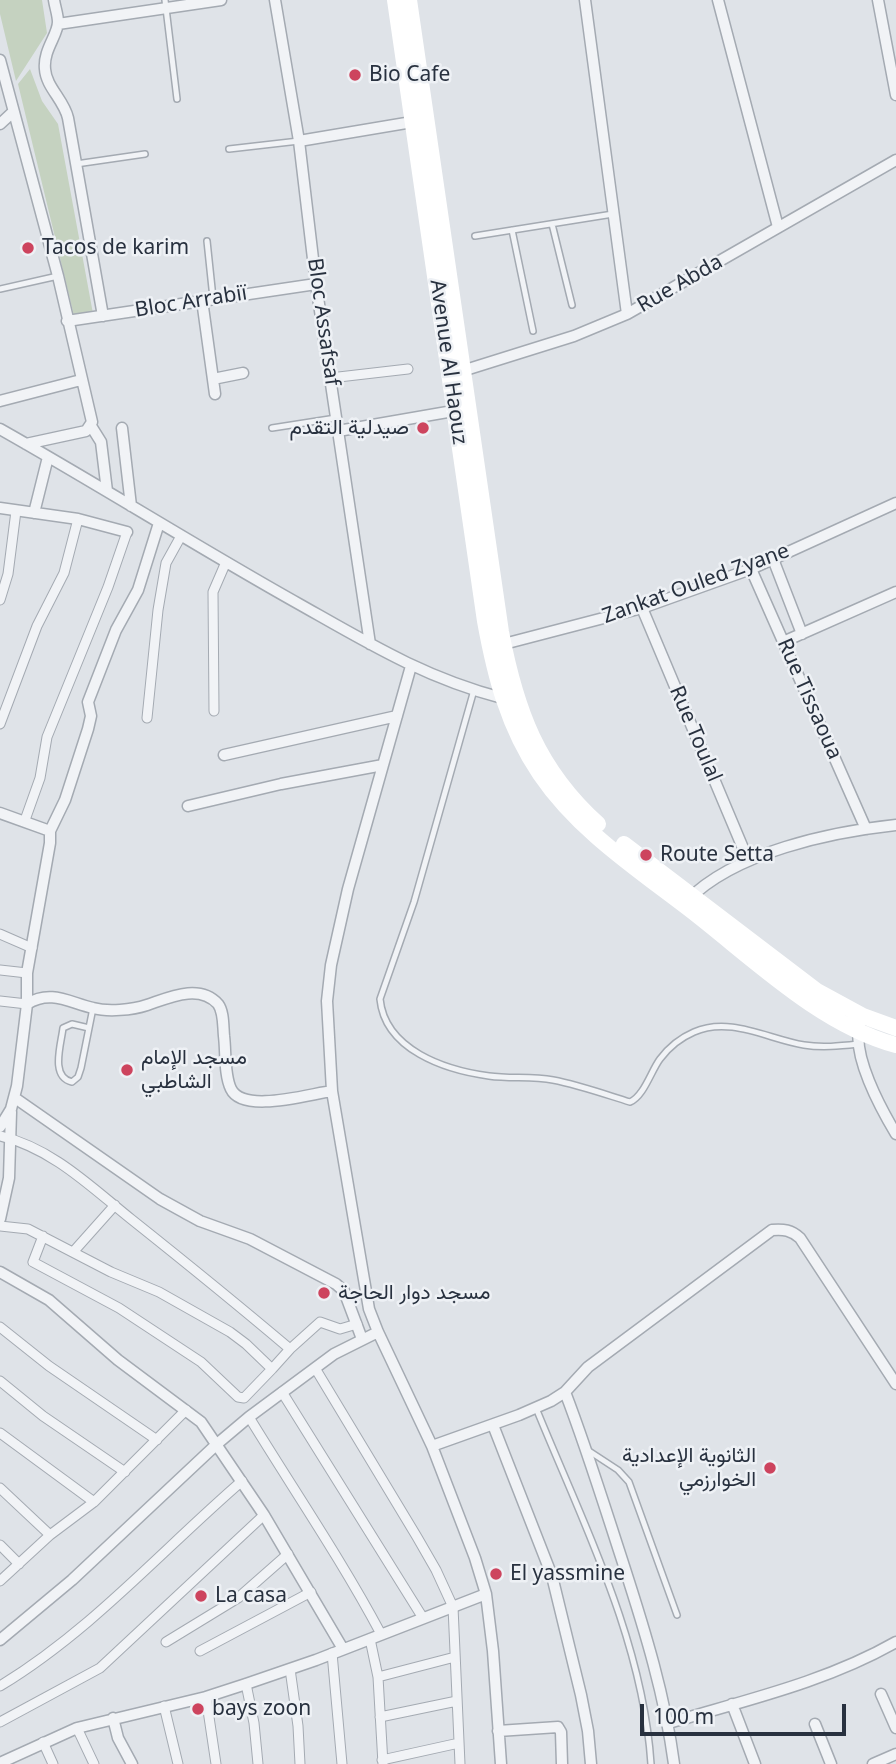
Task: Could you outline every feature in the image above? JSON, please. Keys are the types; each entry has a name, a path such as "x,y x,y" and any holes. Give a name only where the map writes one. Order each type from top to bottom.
{"main road":[{"name":"Avenue Al Haouz","path":"395,0 420,121"},
{"name":"Avenue Al Haouz","path":"409,0 420,121 497,646 502,698 517,720"},
{"name":"Avenue Al Haouz","path":"497,646 509,677 517,720"},
{"path":"517,720 540,775 567,808 598,838 688,901 815,1006 859,1030 896,1045"},
{"path":"859,1030 896,1028"}],"street":[{"path":"54,0 58,24 48,48 45,69 48,81 66,111 103,316"},
{"path":"58,24 165,4 221,0"},
{"name":"Bloc Assafsaf","path":"275,0 299,141 316,284 370,644"},
{"path":"585,0 627,314"},
{"path":"718,0 778,227"},
{"path":"878,0 896,95"},
{"path":"0,60 58,276 91,426 101,442 107,491"},
{"path":"0,124 13,112"},
{"path":"299,141 420,121"},
{"name":"Rue Abda","path":"457,372 573,336 627,314 896,160"},
{"name":"Bloc Arrabiï","path":"67,321 316,284"},
{"path":"208,299 215,394"},
{"path":"330,378 408,369"},
{"path":"213,379 243,373"},
{"path":"0,401 81,380"},
{"path":"338,431 462,409"},
{"path":"26,444 86,431 91,426"},
{"path":"122,428 131,506"},
{"path":"0,429 226,562 411,666 502,698"},
{"path":"34,513 48,457"},
{"name":"Zankat Ouled Zyane","path":"497,646 642,608 751,569 896,503"},
{"path":"0,508 78,519 127,533 47,737 40,778 24,820"},
{"path":"0,600 8,574 16,511"},
{"path":"0,724 37,626 64,573 78,519"},
{"path":"0,1219 9,1178 6,1138 27,1004 27,973 50,831 65,800 88,729 91,716 88,702 116,630 138,590 159,523"},
{"path":"147,718 158,610 166,563 181,536"},
{"path":"773,559 803,634"},
{"path":"214,711 214,592 226,562"},
{"name":"Rue Tissaoua","path":"751,569 866,829"},
{"path":"783,642 896,592"},
{"name":"Rue Toulal","path":"642,608 748,860"},
{"path":"411,666 348,889 331,965 327,1000 332,1091 369,1309 432,1446 486,1594 501,1764"},
{"path":"224,755 397,716"},
{"path":"188,806 383,765"},
{"path":"0,813 50,831"},
{"path":"688,901 721,874 748,860 810,842 896,825"},
{"path":"0,934 32,948"},
{"path":"0,970 27,973"},
{"path":"0,1001 27,1004 35,999 53,996 107,1010 145,1006 184,993 210,998 221,1010 229,1085 237,1097 258,1102 332,1091"},
{"path":"859,1030 863,1064 896,1134"},
{"path":"0,1127 13,1103"},
{"path":"13,1103 182,1212 250,1239 337,1284 344,1291 362,1339"},
{"path":"6,1138 42,1153 92,1186 259,1320 290,1349"},
{"path":"74,1251 115,1205"},
{"path":"0,1226 28,1229 111,1272 159,1292 230,1332 272,1369"},
{"path":"432,1446 536,1408 565,1392 599,1358 772,1230 788,1230 800,1238 896,1384"},
{"path":"43,1236 33,1262 119,1308 201,1362 238,1397 244,1398 290,1349 320,1322 340,1329 357,1324"},
{"path":"0,1272 49,1300 118,1360 201,1422 217,1444 311,1592 338,1651 342,1764"},
{"path":"0,1327 49,1366 157,1440"},
{"path":"0,1640 72,1580 249,1417 334,1354 378,1332"},
{"path":"315,1368 418,1537 453,1607 460,1764"},
{"path":"0,1381 43,1416 125,1472"},
{"path":"282,1392 424,1618"},
{"path":"565,1392 587,1450 651,1651 669,1723 674,1764"},
{"path":"0,1581 50,1535 94,1502 186,1410"},
{"path":"249,1417 346,1569 381,1634"},
{"path":"493,1425 552,1576 581,1695 591,1764"},
{"path":"0,1433 94,1502"},
{"path":"0,1686 54,1651 80,1630 242,1481"},
{"path":"0,1488 50,1535"},
{"path":"0,1722 100,1668 264,1515"},
{"path":"0,1545 19,1564"},
{"path":"166,1642 238,1598 288,1554"},
{"path":"200,1651 311,1592"},
{"path":"4,1763 77,1728 206,1697 246,1684 486,1594"},
{"path":"370,1639 378,1677 382,1762 459,1743"},
{"path":"669,1723 829,1674 870,1657 896,1642"},
{"path":"378,1677 455,1657"},
{"path":"290,1669 300,1764"},
{"path":"246,1684 254,1723 258,1764"},
{"path":"881,1694 896,1728"},
{"path":"206,1697 216,1764"},
{"path":"380,1717 457,1701"},
{"path":"732,1704 755,1764"},
{"path":"164,1706 178,1764"},
{"path":"113,1718 118,1738 132,1764"},
{"path":"815,1724 831,1764"},
{"path":"498,1731 558,1727 561,1732 562,1764"},
{"path":"77,1728 94,1764"},
{"path":"43,1742 53,1764"},
{"path":"873,1764 896,1754"}],"lane":[{"path":"165,4 177,99"},
{"path":"229,149 299,141"},
{"path":"76,164 145,154"},
{"path":"475,236 613,214"},
{"path":"552,223 572,306"},
{"path":"512,230 533,331"},
{"path":"208,242 208,299"},
{"path":"0,289 58,276"},
{"path":"272,428 336,418"},
{"path":"474,690 414,902 380,999 381,1012 401,1041 431,1060 474,1073 491,1077 549,1079 586,1087 630,1102 636,1098 668,1049 677,1040 696,1031 729,1026 806,1045 834,1047 859,1030"},
{"path":"89,1028 72,1024 63,1028 59,1067 64,1080 72,1082 80,1073 89,1028 93,1008"},
{"path":"536,1408 616,1606 633,1657 644,1710 650,1764"},
{"path":"587,1450 618,1470 629,1482 677,1615"}],"green space":[{"path":"0,0 42,0 47,33 16,81 0,14"},
{"path":"30,69 42,101 58,124 94,319 75,320 18,84"}],"place":[{"name":"Bio Cafe","path":"355,75"},
{"name":"Tacos de karim","path":"28,248"},
{"name":"صيدلية التقدم","path":"423,428"},
{"name":"Route Setta","path":"646,855"},
{"name":"مسجد الإمام الشاطبي","path":"127,1070"},
{"name":"مسجد دوار الحاجة","path":"324,1293"},
{"name":"الثانوية الإعدادية الخوارزمي","path":"770,1468"},
{"name":"El yassmine","path":"496,1574"},
{"name":"La casa","path":"201,1596"},
{"name":"bays zoon","path":"198,1709"}]}
